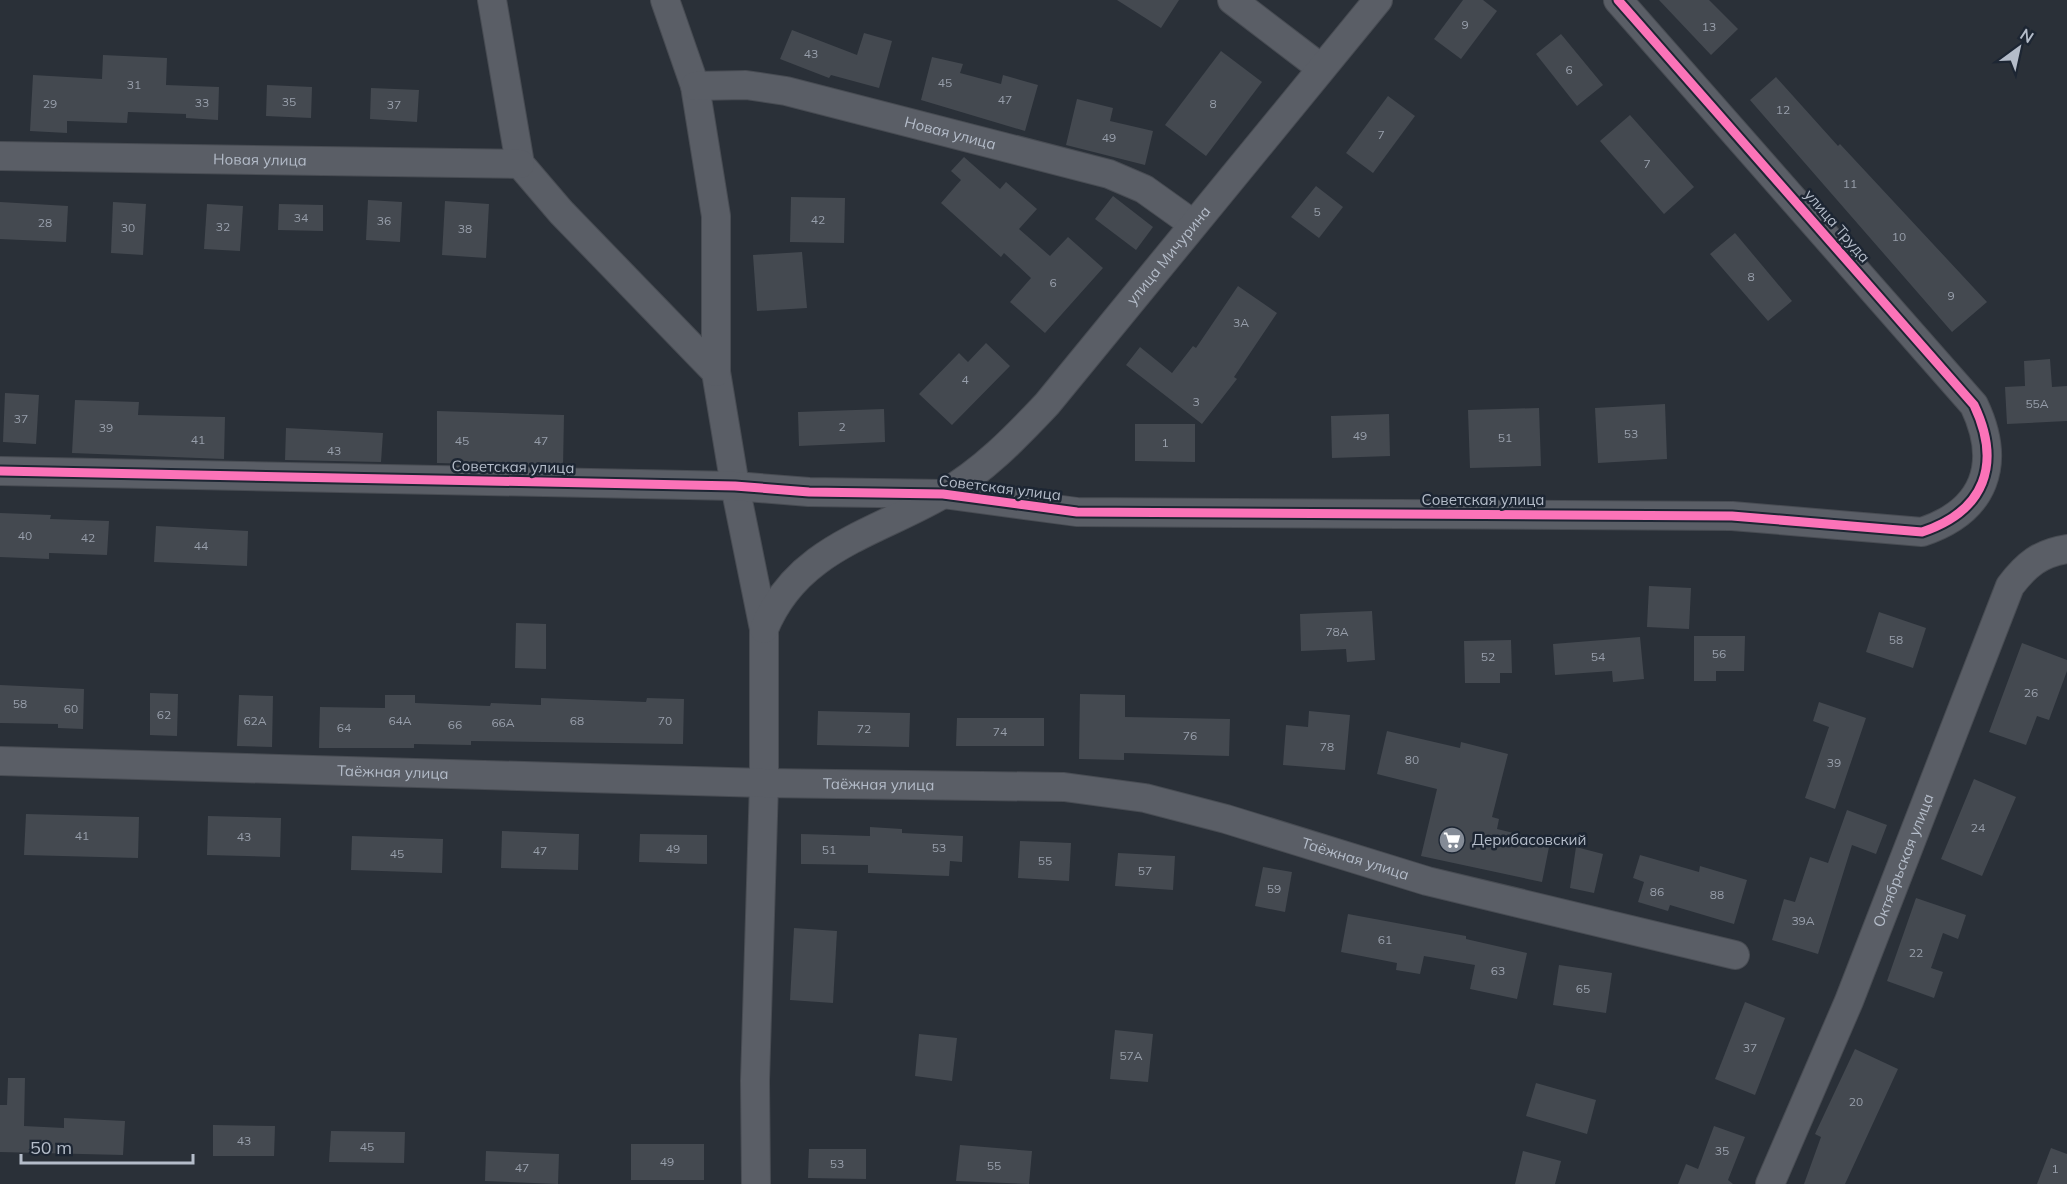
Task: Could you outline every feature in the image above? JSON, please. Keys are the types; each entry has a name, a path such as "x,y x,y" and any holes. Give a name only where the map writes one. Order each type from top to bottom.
{"street":[{"path":"492,0 520,164 561,212 716,372"},
{"path":"665,0 695,86 716,216 716,372 735,486 764,629 764,783 755,1081 756,1184"},
{"path":"1232,0 1321,68"},
{"name":"улица Мичурина","path":"764,629 773,606 787,587 806,568 845,543 943,494 983,467 1047,404 1378,0"},
{"name":"улица Труда","path":"1618,0 1974,405 1984,426 1988,453 1986,472 1979,490"},
{"name":"Новая улица","path":"695,86 746,86 786,91 1109,174 1144,189 1193,224"},
{"name":"Новая улица","path":"0,156 520,164"},
{"name":"Советская улица","path":"0,471 735,486 809,492 943,494 1077,512 1731,516 1922,532 1947,524 1965,508 1979,490"},
{"name":"Октябрьская улица","path":"1770,1184 1849,1001 2010,586 2026,565 2059,551"},
{"name":"Таёжная улица","path":"0,761 764,783 1064,787 1145,798 1226,819 1427,881 1735,956"}],"building":[{"path":"1117,0 1179,0 1161,28"},
{"path":"1463,0 1483,0 1497,11 1461,59 1434,39"},
{"path":"1659,0 1709,0 1738,29 1711,55"},
{"path":"792,30 857,55 864,33 892,41 879,88 831,75 829,78 780,59"},
{"path":"1561,34 1603,85 1577,106 1536,54"},
{"path":"1221,51 1262,82 1206,156 1165,125"},
{"path":"103,55 167,58 166,85 219,87 218,120 186,118 186,114 128,112 127,123 67,121 67,133 30,131 33,75 102,79"},
{"path":"932,57 963,64 960,73 1001,84 1003,75 1038,85 1025,131 921,100"},
{"path":"1776,77 1838,146 1840,144 1987,302 1952,332 1750,100"},
{"path":"267,85 312,87 311,118 266,116"},
{"path":"371,88 419,90 417,122 370,119"},
{"path":"1388,96 1415,116 1373,173 1346,153"},
{"path":"1077,99 1113,108 1110,121 1153,131 1145,165 1066,145"},
{"path":"1630,115 1694,187 1664,214 1600,141"},
{"path":"964,157 1000,189 1006,182 1037,209 1019,229 1050,256 1068,237 1103,268 1045,333 1010,302 1031,278 1004,253 1001,257 941,203 961,180 951,171"},
{"path":"1316,186 1343,207 1319,238 1291,217"},
{"path":"1113,196 1153,227 1136,250 1095,219"},
{"path":"791,197 845,198 844,243 790,242"},
{"path":"368,200 402,202 400,242 366,240"},
{"path":"445,201 489,204 486,258 442,255"},
{"path":"0,202 68,206 66,242 0,239"},
{"path":"113,202 146,204 143,255 111,253"},
{"path":"207,204 243,206 240,251 204,249"},
{"path":"279,204 323,205 323,231 278,230"},
{"path":"1735,233 1792,301 1768,321 1710,254"},
{"path":"802,252 807,308 757,311 753,255"},
{"path":"1238,286 1277,313 1234,377 1237,379 1202,424 1126,365 1140,347 1172,373 1193,346 1196,348"},
{"path":"986,343 1010,366 952,425 919,394 959,353 968,362"},
{"path":"2050,359 2052,387 2067,386 2067,421 2007,424 2005,387 2025,386 2024,361"},
{"path":"5,393 39,395 36,444 3,442"},
{"path":"75,400 139,402 138,415 225,417 224,459 72,453"},
{"path":"1665,404 1667,459 1598,463 1595,408"},
{"path":"1539,408 1541,466 1470,468 1468,410"},
{"path":"884,409 885,442 799,446 798,412"},
{"path":"437,411 564,415 563,466 437,463"},
{"path":"1389,414 1390,456 1332,458 1331,416"},
{"path":"1135,424 1195,424 1195,462 1135,461"},
{"path":"286,428 383,433 381,462 285,460"},
{"path":"0,513 51,515 50,519 109,521 107,555 49,553 49,559 0,557"},
{"path":"156,526 248,531 247,566 154,562"},
{"path":"1649,586 1691,588 1689,629 1647,627"},
{"path":"1372,611 1375,660 1347,662 1346,649 1301,651 1300,614"},
{"path":"1879,612 1926,628 1913,668 1866,652"},
{"path":"516,623 546,624 546,669 515,668"},
{"path":"1694,636 1745,636 1744,671 1716,671 1716,681 1694,681"},
{"path":"1640,637 1644,679 1613,682 1612,671 1555,675 1553,644"},
{"path":"1511,640 1512,673 1500,673 1500,683 1465,683 1464,641"},
{"path":"2022,643 2067,660 2067,671 2049,720 2037,716 2026,745 1989,732"},
{"path":"0,685 84,689 83,729 58,728 58,724 0,723"},
{"path":"150,693 178,694 177,736 150,735"},
{"path":"1080,694 1125,695 1125,717 1230,719 1229,756 1124,753 1124,760 1079,759"},
{"path":"239,695 273,696 272,747 237,746"},
{"path":"385,695 415,695 415,703 490,706 491,703 541,705 541,698 646,702 647,698 684,699 683,744 471,741 471,745 414,744 414,748 319,748 320,707 385,708"},
{"path":"1819,702 1866,718 1835,809 1805,798 1829,727 1813,721"},
{"path":"818,711 910,713 909,747 817,745"},
{"path":"1309,711 1350,715 1345,770 1283,765 1286,725 1308,727"},
{"path":"957,718 1044,718 1044,746 956,746"},
{"path":"1387,731 1460,748 1461,742 1508,754 1492,817 1499,819 1497,829 1550,842 1542,882 1421,856 1437,789 1377,774"},
{"path":"1974,779 2016,797 1982,876 1941,859"},
{"path":"1847,810 1887,825 1876,854 1852,845 1818,954 1772,940 1784,899 1795,902 1810,857 1828,863"},
{"path":"26,814 139,817 138,858 24,855"},
{"path":"208,816 281,818 280,857 207,855"},
{"path":"870,827 902,829 902,833 963,836 962,862 950,861 949,876 868,873 868,865 801,864 801,834 870,836"},
{"path":"502,831 579,834 578,870 501,868"},
{"path":"640,834 707,835 707,864 639,862"},
{"path":"352,836 443,839 442,873 351,870"},
{"path":"1020,841 1071,843 1069,881 1018,878"},
{"path":"1576,847 1603,854 1594,893 1570,888"},
{"path":"1118,853 1175,856 1173,890 1115,886"},
{"path":"1640,855 1699,872 1700,866 1747,880 1734,924 1670,905 1668,911 1638,902 1644,882 1633,878"},
{"path":"1263,867 1292,872 1285,912 1255,906"},
{"path":"1916,898 1966,915 1958,939 1943,933 1931,968 1943,972 1934,998 1887,981"},
{"path":"1348,914 1466,936 1466,939 1527,953 1517,999 1470,989 1475,965 1424,956 1420,974 1396,970 1397,963 1341,952"},
{"path":"794,928 837,931 833,1003 790,1000"},
{"path":"1559,965 1612,973 1606,1013 1553,1005"},
{"path":"1745,1002 1785,1018 1755,1095 1715,1079"},
{"path":"1115,1030 1153,1034 1148,1082 1110,1079"},
{"path":"919,1034 957,1038 952,1081 915,1076"},
{"path":"1855,1049 1898,1069 1845,1184 1804,1184 1821,1137 1815,1134"},
{"path":"8,1078 25,1078 24,1126 64,1128 64,1118 125,1121 123,1155 0,1152 0,1105 7,1105"},
{"path":"1536,1083 1596,1100 1587,1134 1526,1116"},
{"path":"213,1125 275,1126 274,1156 213,1156"},
{"path":"1714,1126 1745,1137 1728,1180 1733,1184 1678,1184 1686,1164 1698,1169"},
{"path":"331,1131 405,1132 404,1163 329,1162"},
{"path":"631,1144 704,1144 704,1180 631,1180"},
{"path":"960,1145 1032,1151 1029,1184 956,1181"},
{"path":"2051,1148 2067,1154 2067,1184 2037,1184"},
{"path":"809,1149 866,1149 866,1179 808,1178"},
{"path":"486,1151 559,1154 558,1184 485,1181"},
{"path":"1523,1151 1561,1161 1555,1184 1515,1184"}],"cycle path":[{"path":"0,471 735,486 809,492 943,494 1077,512 1732,516 1922,532 1961,512 1974,498 1982,483 1986,466 1987,447 1974,405 1618,0"}],"place":[{"name":"Дерибасовский","path":"1452,840"}]}
